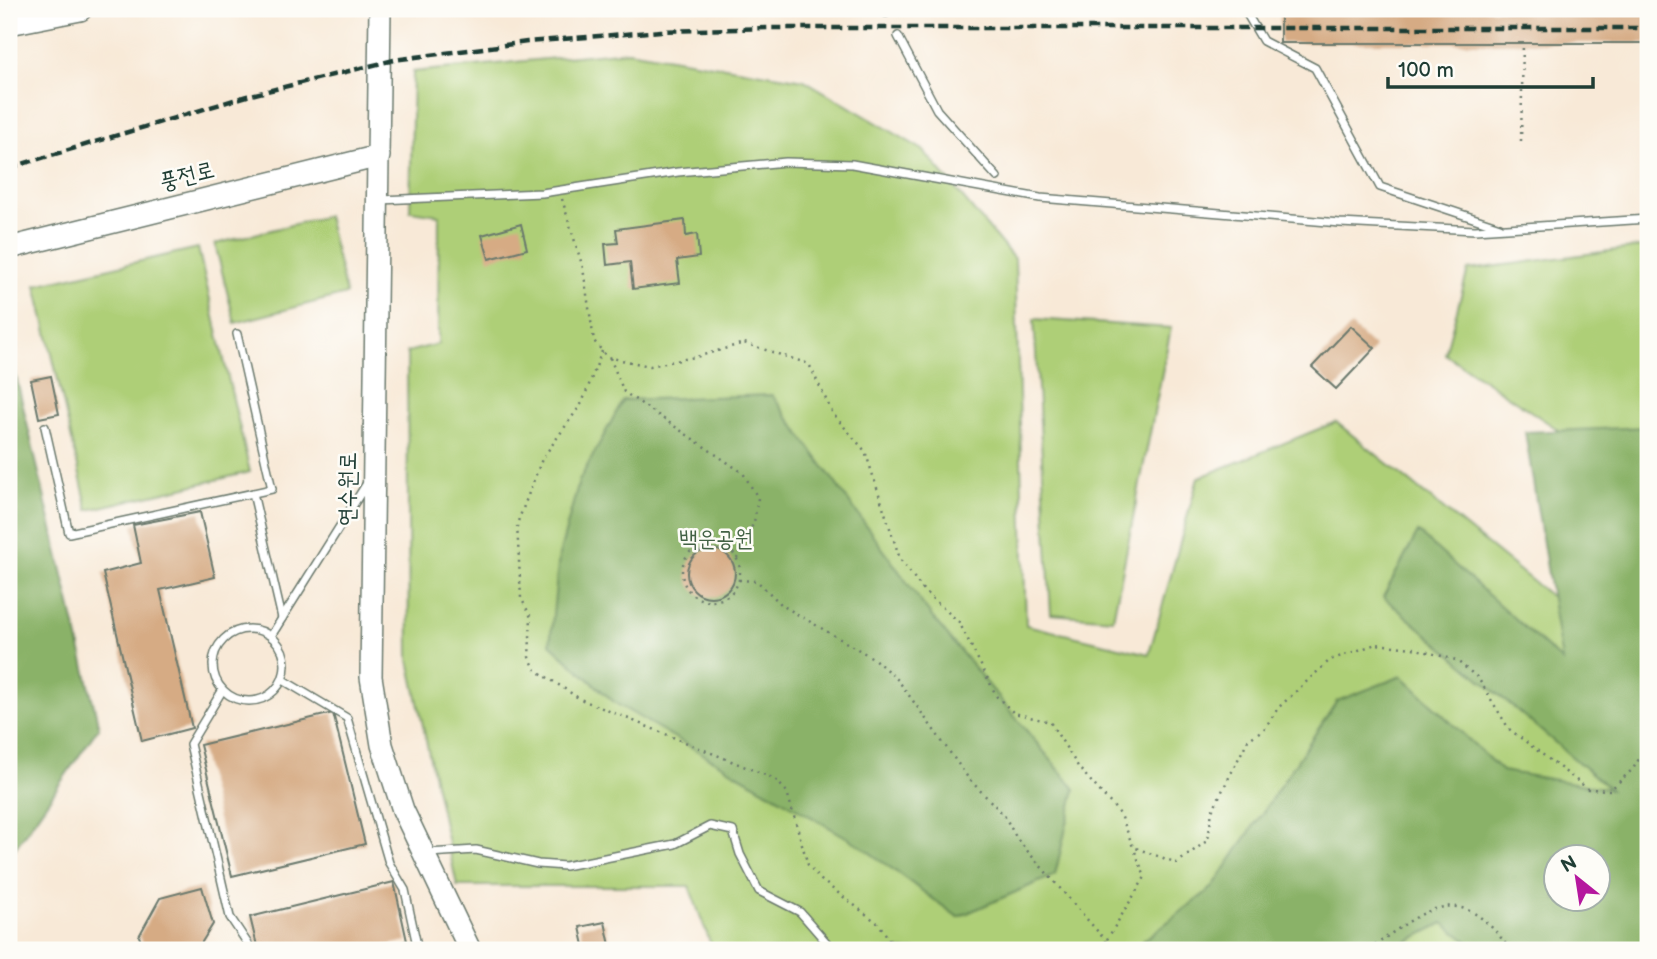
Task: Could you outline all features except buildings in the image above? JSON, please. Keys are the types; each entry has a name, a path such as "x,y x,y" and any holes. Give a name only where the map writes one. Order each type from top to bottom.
{"main road":[{"path":"9,23 80,9"}],"street":[{"name":"연수원로","path":"380,9 371,677 382,745 404,810 470,950"},
{"name":"풍전로","path":"9,248 379,156"}],"lane":[{"path":"1244,9 1263,41 1315,68 1380,187 1504,229"},
{"path":"898,36 937,110 998,177"},
{"path":"379,200 560,190 678,172 786,162 852,164 1040,198 1340,223 1475,230 1648,219"},
{"path":"45,427 69,533 272,488 237,334"},
{"path":"271,636 374,471"},
{"path":"253,493 282,618"},
{"path":"248,629 271,636 284,656 283,680 267,697 243,702 222,691 212,669 218,646 226,637 248,629"},
{"path":"283,680 347,718 389,863 405,890 418,950"},
{"path":"222,691 190,744 230,917 252,950"},
{"path":"424,853 476,849 538,864 565,866 675,845 710,826 724,827 733,831 740,854 759,891 800,912 833,950"}],"path":[{"path":"1521,141 1523,43"},
{"path":"560,190 583,268 594,341 609,357 624,392 743,473 758,498 754,522 737,558 739,580 726,597 707,602 689,593 681,575 686,556 702,544 722,545 737,558"},
{"path":"609,357 650,366 700,356 744,343 809,365 832,414 865,451 900,559 924,591 959,622 997,697 1014,713 1049,722 1079,768 1121,815 1145,877 1105,942"},
{"path":"602,351 582,403 542,459 517,524 521,598 531,617 529,657 536,670 580,699 775,779 787,792 808,865 821,880 878,924 896,950"},
{"path":"739,580 757,581 783,606 873,658 898,680 969,779 1004,815 1017,839 1114,950"},
{"path":"1133,847 1177,863 1208,840 1212,811 1248,740 1265,728 1278,708 1330,660 1376,643 1413,648 1456,660 1478,678 1508,729 1588,789 1609,790 1633,769 1648,744"},
{"path":"1369,950 1433,907 1452,906 1476,912 1510,950"}],"green space":[{"name":"백운공원","path":"628,51 804,80 923,150 1015,260 1026,625 1149,654 1198,478 1336,422 1552,597 1635,481 1445,354 1468,270 1648,246 1648,950 713,950 689,886 457,886 409,660 407,352 438,344 439,215 410,211 413,72"},
{"path":"327,216 346,294 235,323 215,244"},
{"path":"198,248 250,472 88,510 36,285"},
{"path":"1034,319 1171,328 1113,619 1051,614"},
{"path":"9,347 99,727 9,857"},
{"path":"772,395 932,617 1075,789 1055,875 958,917 858,844 615,703 550,644 559,556 579,481 623,400"},
{"path":"1648,427 1648,851 1637,867 1647,950 1479,950 1443,923 1391,950 1131,950 1212,888 1337,701 1402,676 1502,771 1610,789 1383,597 1418,532 1562,661 1525,432"}],"railway":[{"path":"9,168 247,96 394,60 527,42 661,31 771,28 1648,28"}]}
